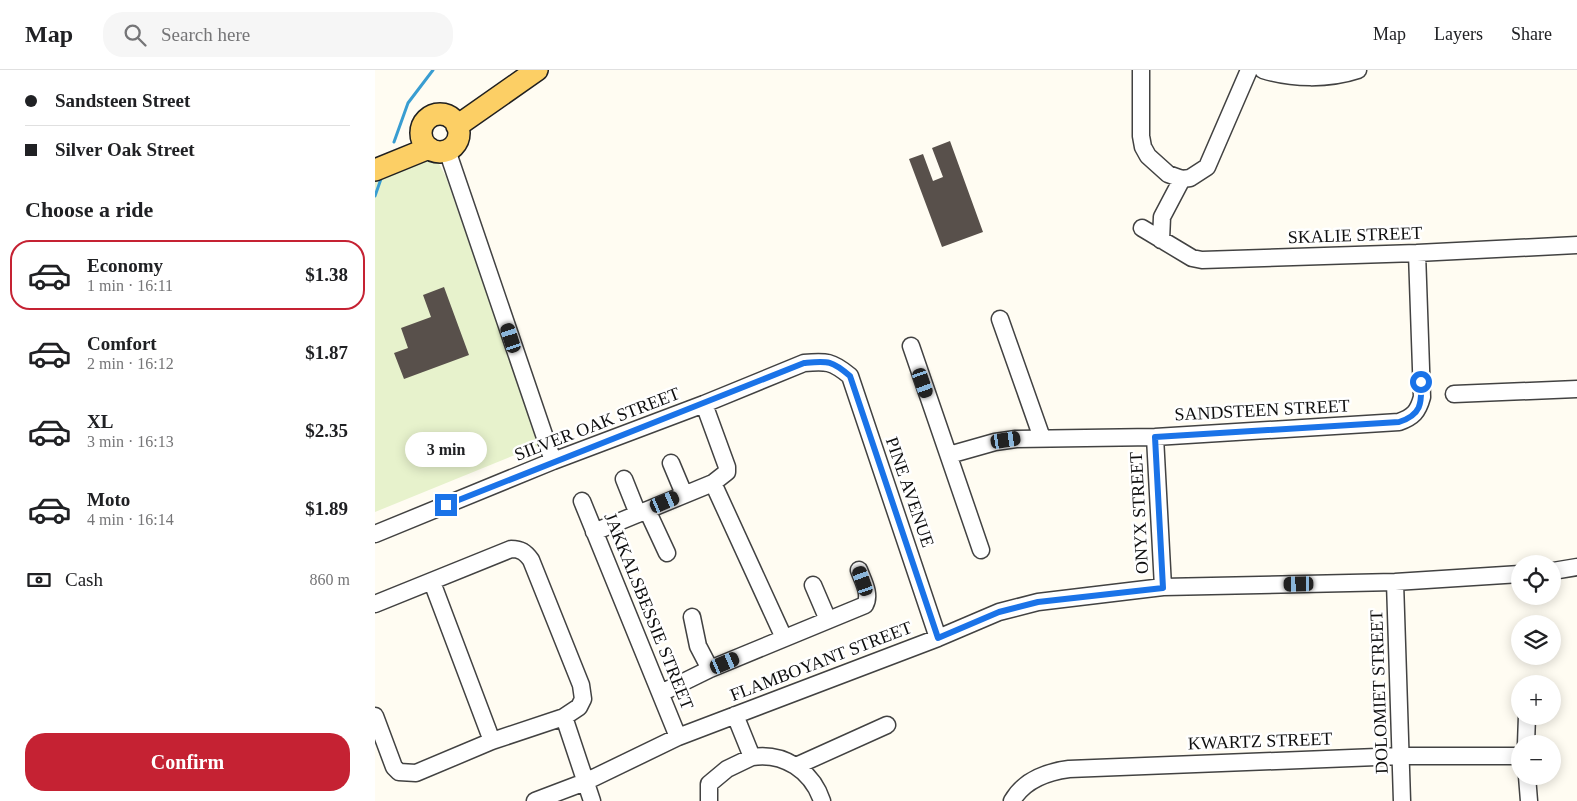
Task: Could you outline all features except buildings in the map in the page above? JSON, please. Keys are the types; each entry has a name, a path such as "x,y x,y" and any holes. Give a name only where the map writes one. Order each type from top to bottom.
{"main road":[{"path":"454,122 520,70"},
{"path":"454,122 537,70"},
{"path":"375,158 432,144 456,144 458,138 454,122 439,114 433,116 423,125 432,144"},
{"path":"375,170 432,144"}],"street":[{"path":"1141,70 1141,136 1143,147 1148,156 1168,174 1182,179 1190,178 1207,167 1249,70"},
{"path":"1263,70 1293,76 1314,77 1347,74 1357,70"},
{"path":"432,144 553,461"},
{"path":"1161,240 1161,217 1182,179"},
{"name":"SKALIE STREET","path":"1142,228 1192,258 1202,260 1417,253 1577,245"},
{"name":"SANDSTEEN STREET","path":"949,455 995,442 1042,438 1155,437 1399,422 1411,418 1418,410 1422,397 1417,253"},
{"path":"1000,319 1042,438"},
{"path":"911,346 981,550"},
{"name":"SILVER OAK STREET","path":"375,534 553,461 704,404 804,363 821,362 835,364"},
{"name":"PINE AVENUE","path":"835,364 850,376 938,638"},
{"path":"1454,394 1577,389"},
{"path":"594,532 713,483 727,472 727,467 704,404"},
{"path":"542,429 561,446 576,452"},
{"name":"ONYX STREET","path":"1155,437 1163,588"},
{"path":"671,463 684,494"},
{"path":"624,479 667,553"},
{"path":"713,483 784,638"},
{"name":"JAKKALSBESSIE STREET","path":"582,501 678,737"},
{"path":"375,604 511,549 519,549 531,560 581,685 583,699 579,707 563,717 492,741 416,773 399,772 394,767 375,716"},
{"path":"1561,570 1577,567"},
{"path":"661,693 710,669 865,605 868,599 867,592 859,570"},
{"name":"FLAMBOYANT STREET","path":"535,801 585,782 678,737 938,638 999,612 1038,602 1163,588 1395,582 1511,575"},
{"path":"432,582 492,741"},
{"name":"DOLOMIET STREET","path":"1395,582 1402,801"},
{"path":"813,585 828,620"},
{"path":"692,617 698,646 710,669"},
{"path":"735,715 752,758"},
{"path":"563,717 592,801"},
{"path":"796,766 887,724"},
{"name":"KWARTZ STREET","path":"1012,801 1032,780 1047,772 1069,769 1402,756 1511,756"},
{"path":"709,801 709,784 727,769 752,758 777,758 796,766 810,777 822,801"},
{"path":"1528,785 1529,801"}],"green space":[{"path":"420,156 438,162 446,177 495,318 542,444 375,512 375,171"}],"waterway":[{"path":"394,142 408,103 433,70"},
{"path":"375,196 382,176"}],"route":[{"path":"446,505 804,363 821,362 835,364 850,376 938,638 999,612 1038,602 1086,595 1163,588 1155,437 1399,422 1411,418 1418,410 1422,397 1421,382"}]}
